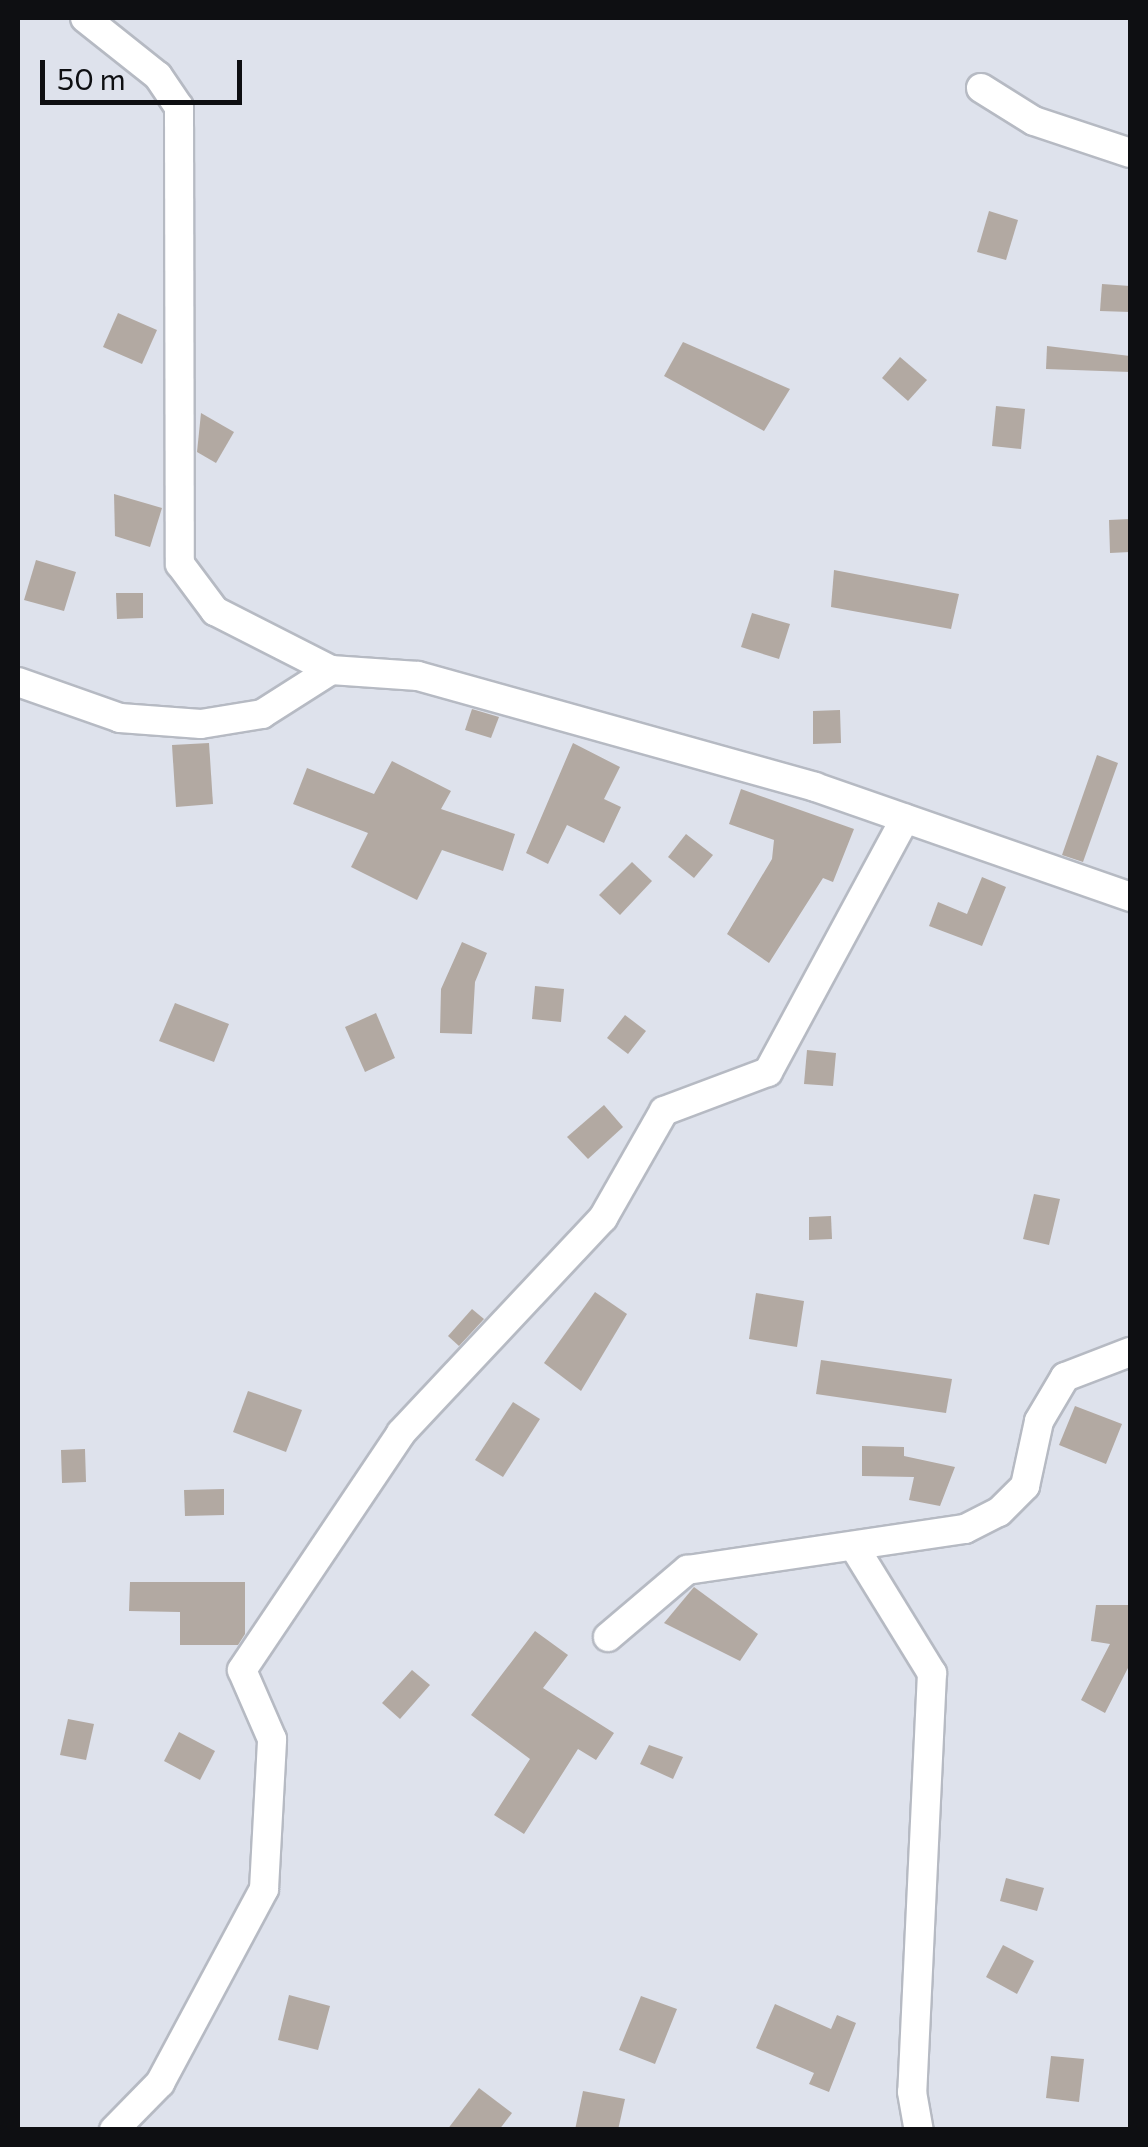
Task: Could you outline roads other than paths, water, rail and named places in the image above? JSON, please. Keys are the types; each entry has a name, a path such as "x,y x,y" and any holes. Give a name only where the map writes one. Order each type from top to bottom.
{"street":[{"path":"85,18 158,76 179,107 180,564 215,611 331,670 418,676 906,819 1130,897"},
{"path":"981,88 1034,121 1130,153"},
{"path":"18,682 120,718 201,724 262,714 331,670"},
{"path":"114,2130 160,2083 264,1889 272,1740 242,1670 427,1401 494,1343 603,1218 664,1111 768,1072 906,819"},
{"path":"608,1637 687,1570 966,1529 999,1512 1025,1486 1039,1421 1065,1377 1130,1352"},
{"path":"855,1548 932,1674 912,2092 919,2130"}]}
